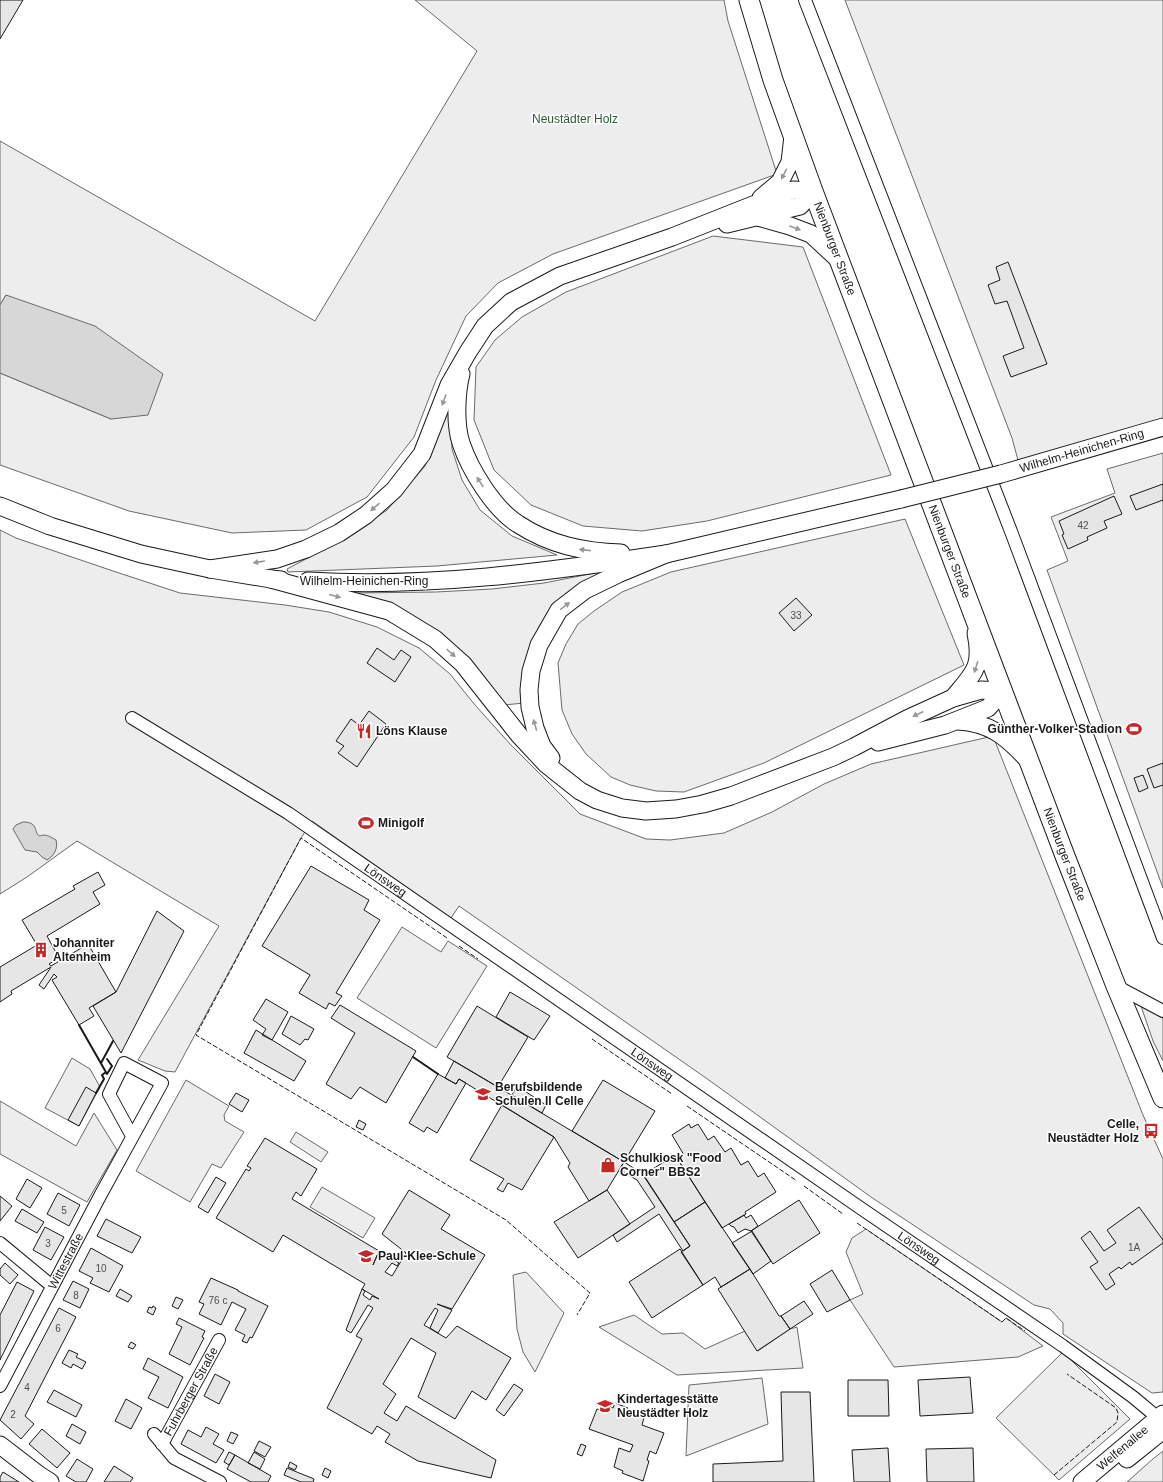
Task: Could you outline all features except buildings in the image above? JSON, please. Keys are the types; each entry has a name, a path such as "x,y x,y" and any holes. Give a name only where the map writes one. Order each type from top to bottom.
{"main road":[{"name":"Nienburger Straße","path":"749,0 773,80 839,260 1029,761 1116,986 1163,1098"},
{"path":"756,211 780,182 790,162 793,136"},
{"path":"210,569 278,559 306,549 339,533 366,515 394,490 422,454 449,385 468,352 484,326 511,302 560,276 672,237 756,211 794,190 813,191"},
{"path":"756,211 811,234 839,260"},
{"path":"468,352 458,384 457,413 461,443 474,474 491,500 516,524 541,538 570,548 606,553 666,554"},
{"name":"Wilhelm-Heinichen-Ring","path":"0,506 50,526 141,554 210,569 271,579 347,584 441,581 549,571 666,554 901,499 1000,474 1163,428"},
{"path":"580,791 542,746 535,728 530,707 529,690 531,671 539,645 559,610 585,590 618,574 666,554"},
{"path":"271,579 389,612 435,639 463,664 519,735 546,764 580,791 597,800 622,808 646,811 676,809 704,804 731,796 854,747 907,719 953,698 982,690 1003,691"},
{"path":"953,698 975,672 979,657 979,648 969,601"},
{"path":"854,747 896,738 956,721 988,708 1003,691"},
{"path":"956,721 980,724 995,730 1015,745 1029,761"},
{"name":"Welfenallee","path":"1091,1480 1162,1421"},
{"path":"0,1445 50,1482"}],"street":[{"path":"805,0 1012,534 1163,938"},
{"name":"Lönsweg","path":"132,718 293,816 1063,1346 1127,1392 1162,1421"},
{"path":"1116,986 1163,1011"},
{"name":"Wittestraße","path":"0,1386 132,1136 162,1083 124,1063 109,1094 132,1136"},
{"path":"0,1243 52,1286"},
{"name":"Fuhrberger Straße","path":"162,1444 219,1340"},
{"name":"Fuhrberger Straße","path":"154,1434 174,1458 220,1482"}],"shaded area":[{"name":"Neustädter Holz","path":"415,0 724,0 728,21 777,174 553,254 498,283 466,316 436,380 414,437 367,497 306,530 232,533 129,511 0,465 0,373 111,419 6,295 0,305 0,141 315,321 477,51"},
{"path":"845,0 1163,0 1163,420 1019,464 1012,438"},
{"path":"713,236 803,247 891,475 707,521 642,531 583,526 531,505 494,470 474,420 476,367 495,340 522,317 566,292"},
{"path":"6,295 95,326 163,374 148,415 111,419 0,373 0,305"},
{"path":"451,403 452,449 462,480 480,510 512,536 557,555 437,566 288,572 287,569 346,538 387,510 425,466"},
{"name":"Günther-Volker-Stadion","path":"1163,453 1163,888 1047,570 1068,561 1051,517 1115,493 1107,469"},
{"path":"905,519 964,665 764,763 684,792 656,791 630,785 611,777 586,754 572,734 562,710 558,663 566,644 578,624 622,592 671,572"},
{"path":"0,530 16,538 180,593 285,605 329,612 377,627 419,648 450,674 475,705 511,745 580,814 646,839 670,840 724,833 772,812 824,784 871,764 993,736 1143,1115 1163,1159 1163,1392 1152,1393 1063,1334 1063,1323 1050,1309 1034,1305 871,1197 706,1078 459,906 451,918 312,821 301,838 175,1072 165,1071 138,1060 219,926 77,841 27,877 0,894"},
{"path":"605,571 568,592 553,605 540,625 531,644 524,703 504,705 482,677 351,593 436,592 492,589 544,583"},
{"path":"23,822 32,824 38,835 46,835 56,840 57,846 55,851 47,860 37,852 25,850 13,829 16,825"},
{"path":"402,927 441,952 448,941 487,966 436,1048 357,998"},
{"path":"1141,1006 1163,1018 1163,1061 1153,1041"},
{"path":"72,1058 90,1069 100,1087 79,1126 45,1108"},
{"path":"186,1080 229,1106 224,1115 225,1121 244,1132 221,1168 212,1164 190,1202 136,1171"},
{"path":"0,1101 76,1146 94,1113 117,1150 87,1202 0,1154"},
{"path":"296,1132 328,1152 321,1162 290,1142"},
{"path":"322,1187 375,1218 363,1238 310,1207"},
{"path":"866,1229 1002,1322 1006,1318 1043,1346 1018,1357 894,1367 850,1300 863,1294 846,1252 852,1238"},
{"path":"526,1272 564,1313 535,1372 523,1352 517,1329 513,1275"},
{"path":"634,1315 662,1334 683,1333 705,1349 745,1331 758,1351 790,1329 797,1327 803,1368 677,1375 599,1327"},
{"path":"1063,1352 1130,1419 1059,1480 996,1418"},
{"path":"762,1378 768,1424 686,1456 689,1385"},
{"path":"1163,1451 1163,1482 1127,1482 1154,1458"}],"fence":[{"path":"447,938 301,838 196,1035 506,1220 590,1293 577,1315"},
{"path":"459,946 478,959"},
{"path":"592,1039 672,1094"},
{"path":"687,1106 797,1181"},
{"path":"804,1186 843,1214"},
{"path":"857,1223 1002,1322 1006,1318 1025,1331"},
{"path":"1054,1475 1117,1422 1118,1413 1116,1408 1067,1374"}],"wall":[{"path":"79,1025 107,1074 112,1066 107,1059"},
{"path":"101,1063 113,1041"},
{"path":"413,1057 438,1074"},
{"path":"96,1093 104,1079 102,1075 106,1072"}],"place":[{"name":"Günther-Volker-Stadion","path":"1134,729"},
{"name":"Löns Klause","path":"364,731"},
{"name":"Minigolf","path":"366,823"},
{"name":"Johanniter Altenheim","path":"41,950"},
{"name":"Berufsbildende Schulen II Celle","path":"483,1094"},
{"name":"Celle, Neustädter Holz","path":"1151,1131"},
{"name":"Schulkiosk \"Food Corner\" BBS2","path":"608,1165"},
{"name":"Paul-Klee-Schule","path":"366,1256"},
{"name":"Kindertagesstätte Neustädter Holz","path":"605,1406"}]}
